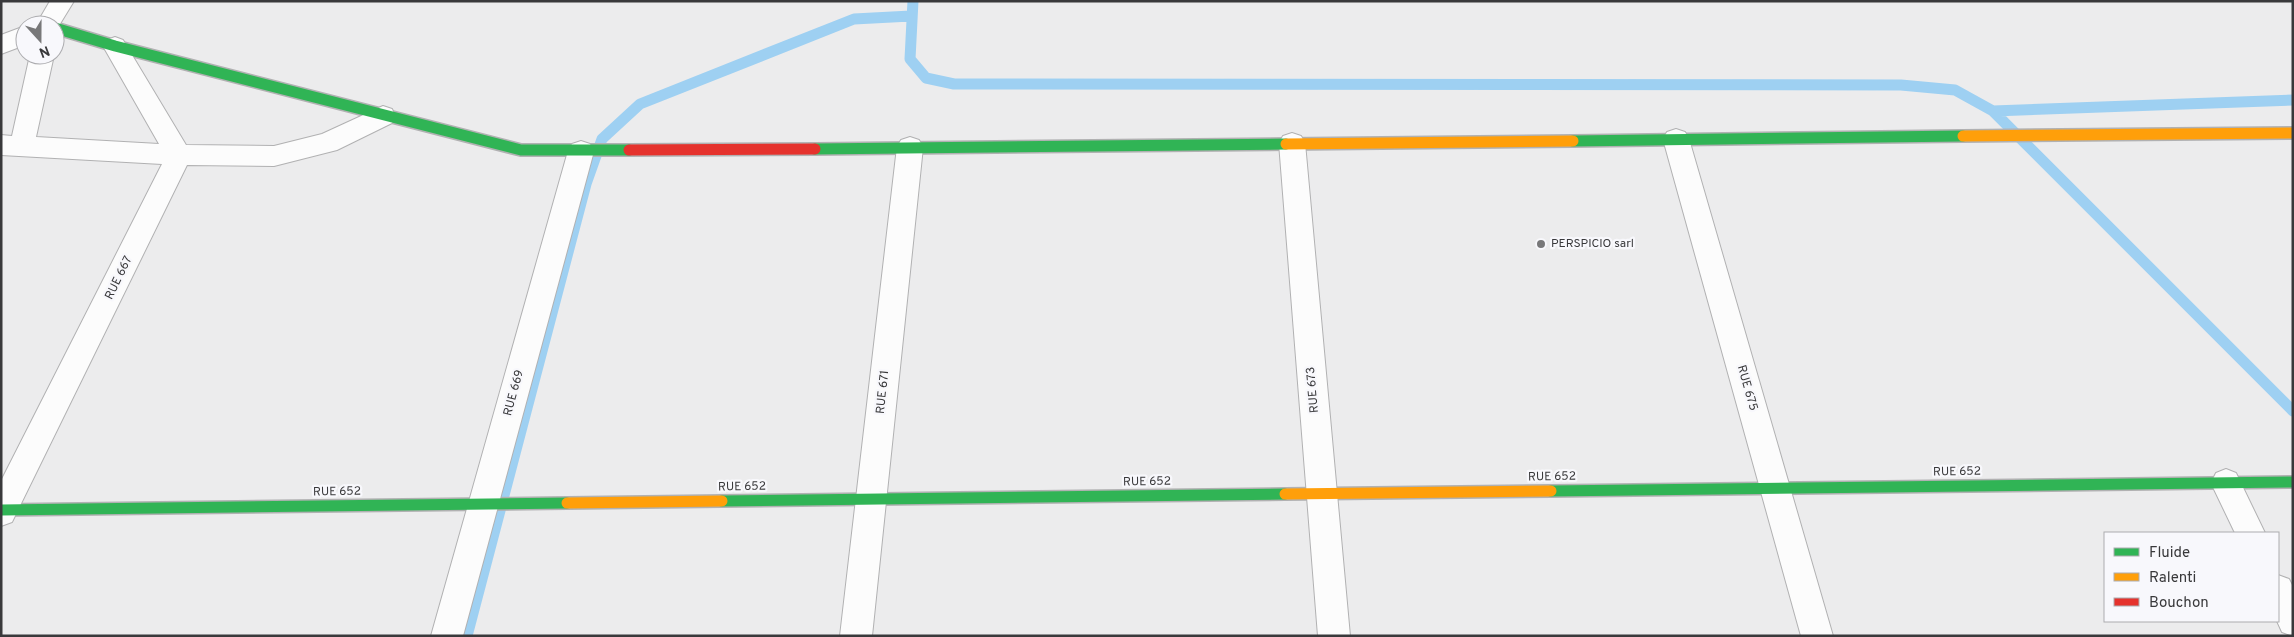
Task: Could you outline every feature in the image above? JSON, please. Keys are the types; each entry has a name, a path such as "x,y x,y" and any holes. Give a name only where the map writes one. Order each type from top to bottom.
{"street":[{"path":"54,15 62,1"},
{"path":"65,31 115,46 383,116 521,150 581,151 2293,133"},
{"path":"1,45 15,39"},
{"path":"115,46 179,155"},
{"path":"39,65 12,145 179,155 274,156 328,143 383,116"},
{"name":"RUE 675","path":"1676,139 1817,636"},
{"name":"RUE 673","path":"1292,143 1334,636"},
{"name":"RUE 671","path":"856,636 910,147"},
{"name":"RUE 669","path":"447,636 581,151"},
{"name":"RUE 667","path":"2,511 179,155"},
{"name":"RUE 652","path":"2,511 2293,482"},
{"path":"2226,483 2250,532"},
{"path":"2279,592 2293,621"}],"waterway":[{"path":"913,1 910,59 926,78 954,84 1901,85 1955,90 1993,111"},
{"path":"467,636 586,184 602,139 640,104 854,19 911,16"},
{"path":"1993,111 2293,100"},
{"path":"1993,111 2293,411"}],"traffic: fast":[{"path":"65,31 115,46 521,150 629,150"},
{"path":"1573,141 1963,136"},
{"path":"815,149 1286,144"},
{"path":"1551,491 2293,482"},
{"path":"722,501 1285,494"},
{"path":"1,510 567,503"}],"traffic: slow":[{"path":"1963,136 2293,133"},
{"path":"1286,144 1573,141"},
{"path":"1285,494 1551,491"},
{"path":"567,503 722,501"}],"traffic: jam":[{"path":"629,150 815,149"}],"place":[{"name":"PERSPICIO sarl","path":"1541,244"}]}
